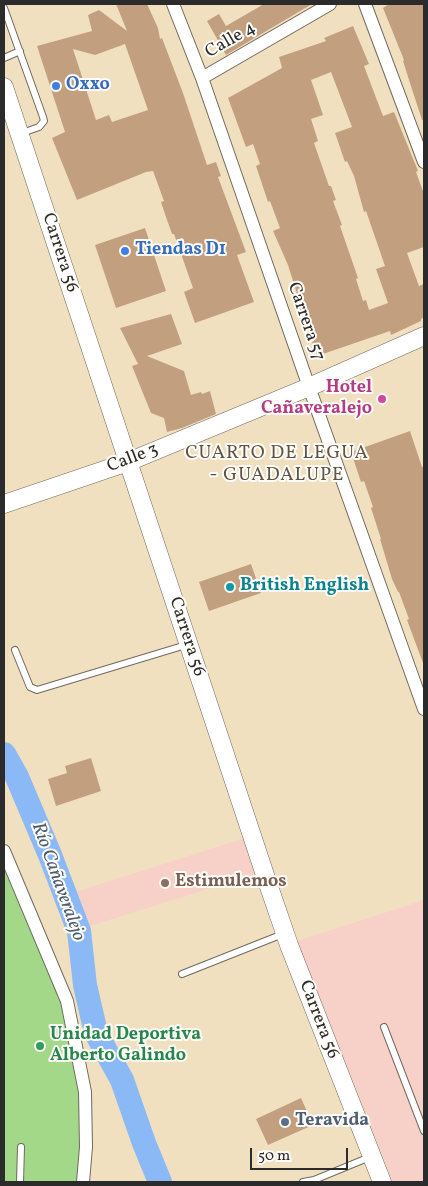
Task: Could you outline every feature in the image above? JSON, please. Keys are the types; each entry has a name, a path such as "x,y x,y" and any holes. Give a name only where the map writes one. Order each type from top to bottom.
{"street":[{"name":"Carrera 57","path":"173,4 202,78 309,388 424,709"},
{"name":"Calle 4","path":"202,78 330,4"},
{"path":"365,4 424,162"},
{"name":"Carrera 56","path":"4,87 285,934 382,1182"},
{"name":"Calle 3","path":"4,504 128,462 309,388 424,336"},
{"path":"4,851 67,1001 85,1092 86,1147 84,1182"}],"lane":[{"path":"4,8 44,121 39,127 20,134"},
{"path":"4,58 20,52"},
{"path":"15,650 30,687 37,690 188,644"},
{"path":"182,974 285,934"},
{"path":"384,1027 424,1131"},
{"path":"20,1182 21,1147"},
{"path":"303,1182 314,1180 372,1157"}],"shaded area":[{"name":"Estimulemos","path":"245,838 256,874 90,926 75,892"},
{"path":"424,900 424,1182 393,1182 297,941"}],"green space":[{"name":"Unidad Deportiva Alberto Galindo","path":"4,851 67,1001 85,1092 83,1182 4,1182"}],"building":[{"path":"116,4 147,4 183,93 207,165 216,162 221,176 218,177 246,252 237,255 254,302 195,323 184,292 193,288 174,234 172,234 167,220 161,202 164,201 153,171 146,172 77,200 52,138 65,132 37,46 92,31 88,15 99,10 127,31","holes":["125,44 148,110 112,122 109,115 96,120 73,49 95,55"]},
{"path":"264,4 312,4 226,55 207,21 219,14 226,26"},
{"path":"389,4 424,4 424,120 422,120 404,60 383,8"},
{"path":"353,26 369,64 364,66 383,116 394,112 418,171 416,172 424,194 424,247 407,253 419,286 424,284 424,317 421,321 391,335 390,331 317,356 305,314 302,315 297,301 299,300 288,265 273,231 280,228 270,201 268,202 256,166 260,164 253,144 246,147 228,98 282,68 279,57 326,41 324,38","holes":["331,72 352,127 335,133 345,162 347,161 354,176 364,212 366,211 385,266 376,269 388,303 369,310 366,300 363,301 356,279 358,278 340,226 342,225 333,201 336,200 314,143 318,141 311,119 323,115 311,80"]},
{"path":"145,228 166,291 116,308 95,245"},
{"path":"171,314 182,344 147,356 184,371 191,395 210,391 216,414 167,432 164,418 151,413 132,366 138,364 120,328"},
{"path":"410,431 422,467 424,466 424,663 407,620 409,619 399,592 392,579 371,508 373,507 364,481 361,482 351,452"},
{"name":"British English","path":"251,564 261,593 209,611 199,582"},
{"path":"91,758 101,791 56,806 48,779 67,773 65,766"},
{"name":"Teravida","path":"301,1098 313,1125 268,1145 256,1119"}],"waterway":[{"name":"Río Cañaveralejo","path":"4,754 17,777 79,931 85,985 96,1033 122,1080 160,1182"}],"place":[{"name":"Oxxo","path":"56,86"},
{"name":"Tiendas D1","path":"125,251"},
{"name":"Hotel Cañaveralejo","path":"382,399"},
{"name":"British English","path":"230,587"},
{"name":"Estimulemos","path":"165,883"},
{"name":"Unidad Deportiva Alberto Galindo","path":"40,1046"},
{"name":"Teravida","path":"285,1122"}],"district":[{"name":"CUARTO DE LEGUA - GUADALUPE","path":"277,466"}]}
